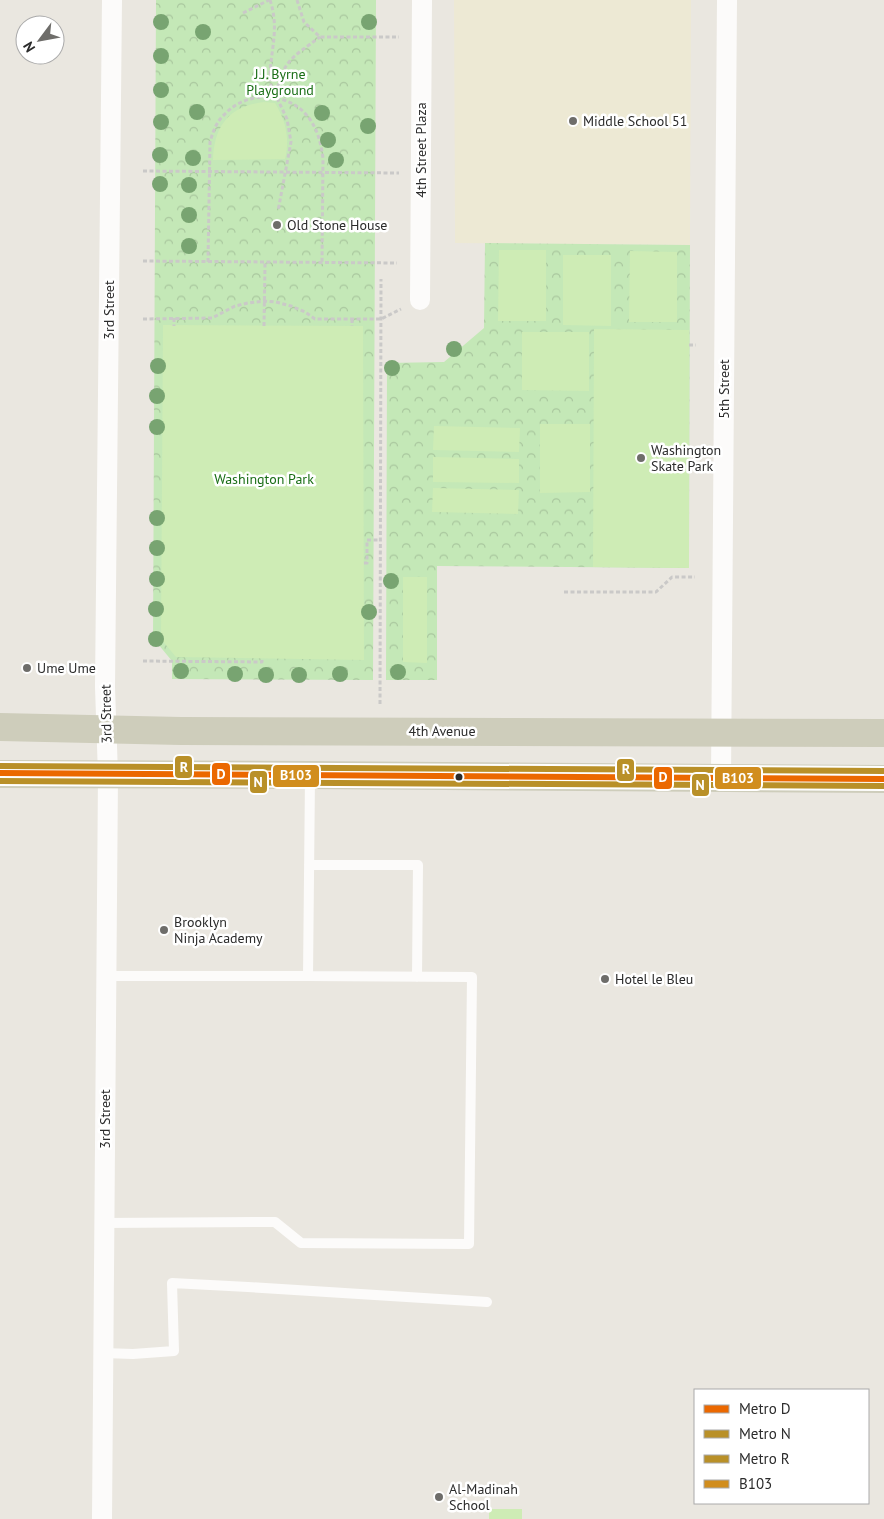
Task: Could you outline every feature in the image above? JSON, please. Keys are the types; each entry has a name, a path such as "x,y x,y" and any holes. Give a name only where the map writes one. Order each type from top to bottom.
{"main road":[{"name":"4th Avenue","path":"0,727 181,731 884,733"},
{"path":"0,774 884,779"}],"street":[{"name":"3rd Street","path":"102,1519 108,775 105,687 112,0"},
{"name":"4th Street Plaza","path":"420,300 422,0"},
{"name":"5th Street","path":"721,778 727,0"}],"lane":[{"path":"308,976 310,775"},
{"path":"309,865 418,865 417,977"},
{"path":"104,1223 275,1222 301,1243 469,1244 472,977 106,976"},
{"path":"104,1353 133,1354 174,1351 172,1283 248,1286 487,1302"}],"path":[{"path":"244,13 270,0 273,10 275,26 270,80 276,98 287,119 291,142 278,211"},
{"path":"297,0 304,22 320,37"},
{"path":"276,98 280,77 291,59 299,51 320,37 422,37"},
{"path":"208,262 208,172 210,142 215,127 223,115 235,105 249,99 264,96 288,102 299,108 309,117 321,142 322,263"},
{"path":"142,171 421,173"},
{"path":"143,261 420,264"},
{"path":"264,326 265,263"},
{"path":"380,279 380,704"},
{"path":"143,319 212,318 234,306 265,301 291,306 315,319 380,319 420,300"},
{"path":"174,318 174,326"},
{"path":"352,319 352,326"},
{"path":"690,345 696,345"},
{"path":"364,564 367,564 367,540 380,540"},
{"path":"564,592 656,592 672,577 695,577"},
{"path":"143,661 262,662 262,658"}],"shaded area":[{"name":"Middle School 51","path":"454,0 691,0 690,245 455,243"}],"green space":[{"name":"Washington Park","path":"156,0 376,0 373,680 172,679 172,661 153,638"},
{"path":"264,102 275,103 282,117 287,137 285,159 213,160 216,137 226,120 241,108"},
{"path":"485,243 690,245 689,568 437,566 437,680 386,680 387,363 444,362 484,328"},
{"path":"499,250 546,250 546,321 498,321"},
{"path":"630,251 677,252 677,322 629,322"},
{"path":"563,255 611,255 611,326 563,325"},
{"path":"163,325 363,326 364,660 176,657 161,639"},
{"name":"Washington Skate Park","path":"594,329 689,330 689,568 593,567"},
{"path":"522,332 589,332 589,391 522,390"},
{"path":"540,424 590,424 590,492 540,493"},
{"path":"434,426 520,428 519,452 433,450"},
{"path":"433,457 519,459 519,483 433,482"},
{"path":"433,488 519,490 518,514 432,512"},
{"path":"403,577 427,577 427,663 403,662"},
{"path":"489,1509 522,1509 522,1519 489,1519"}],"metro line":[{"name":"R","path":"0,766 884,771"},
{"name":"D","path":"0,773 884,779"},
{"name":"N","path":"0,781 884,786"}],"transit line":[{"name":"B103","path":"0,774 884,779"}],"place":[{"name":"Middle School 51","path":"573,121"},
{"name":"Old Stone House","path":"277,225"},
{"name":"Washington Skate Park","path":"641,458"},
{"name":"Ume Ume","path":"27,668"},
{"name":"Brooklyn Ninja Academy","path":"164,930"},
{"name":"Hotel le Bleu","path":"605,979"},
{"name":"Al-Madinah School","path":"439,1497"}],"park label":[{"name":"J.J. Byrne Playground","path":"280,82"}]}
